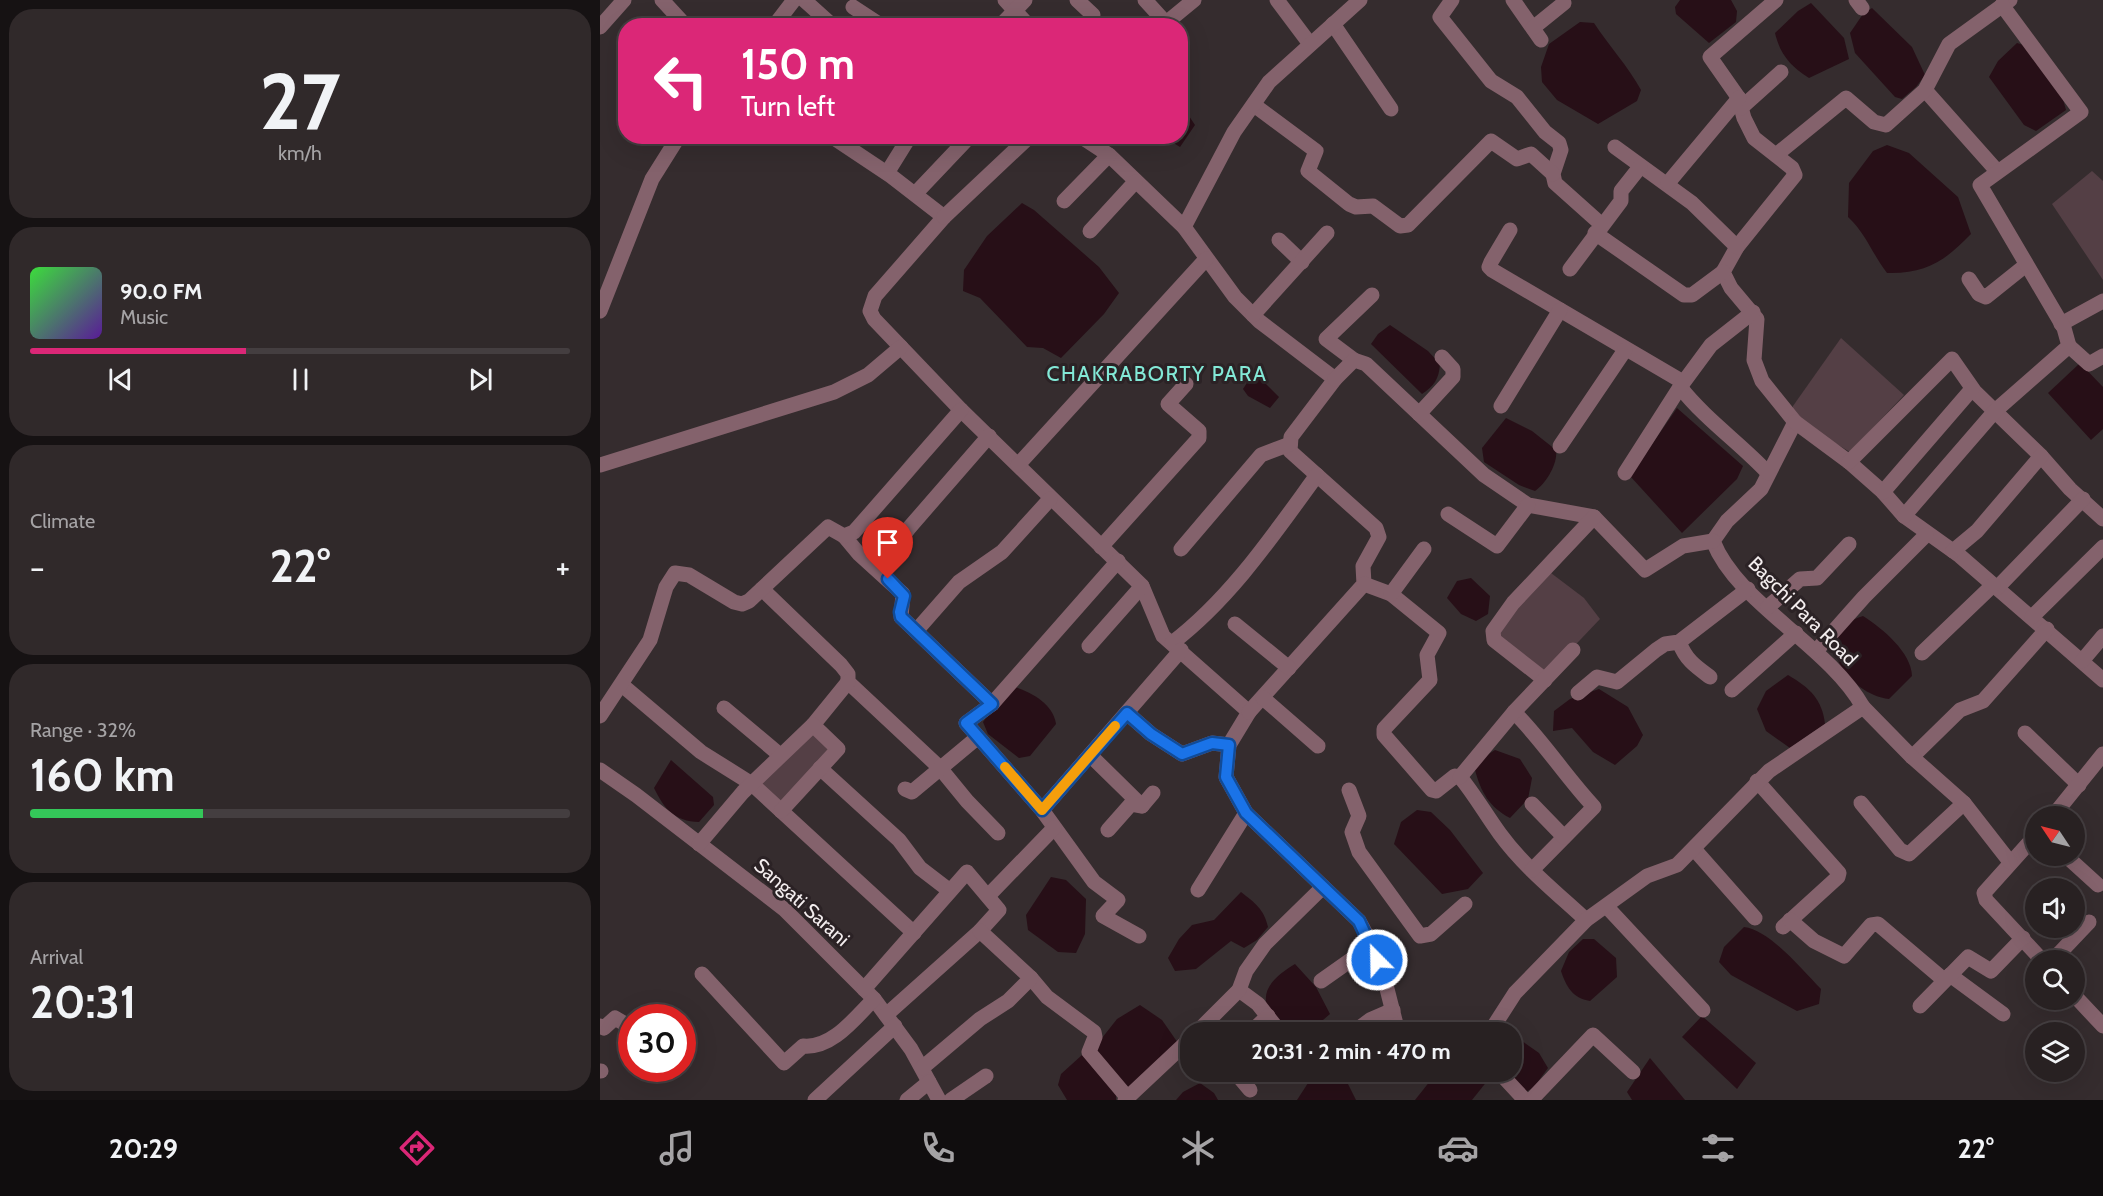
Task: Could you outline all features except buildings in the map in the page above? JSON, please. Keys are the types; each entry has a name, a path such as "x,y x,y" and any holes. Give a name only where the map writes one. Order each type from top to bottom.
{"street":[{"path":"600,27 624,0"},
{"path":"662,0 679,18"},
{"path":"780,18 794,0"},
{"path":"804,0 824,18"},
{"path":"1077,0 1093,15"},
{"path":"1144,0 1161,18"},
{"path":"1172,18 1194,0"},
{"path":"1277,0 1311,44"},
{"path":"1184,227 1234,132 1269,82 1360,0"},
{"path":"1452,0 1440,17 1472,60 1491,81 1517,97 1545,132 1561,146 1553,174"},
{"path":"1514,0 1537,34 1565,1"},
{"path":"1254,105 1316,151 1308,171 1349,204 1356,207 1373,207 1400,226 1408,225 1491,141 1517,159 1531,154 1553,174 1560,191 1598,229 1684,295 1692,295 1723,272 1737,248 1795,175 1792,168 1754,138 1740,103 1710,57 1776,0"},
{"path":"1005,18 1015,3 1024,18"},
{"path":"1776,155 1844,98 1874,122 1886,125 1925,90 1949,44 2006,3 2081,112 1983,181 1981,190 2061,324 2069,346 2089,364 2103,356"},
{"path":"854,7 870,18"},
{"path":"1333,24 1390,109"},
{"path":"1668,183 1740,103 1781,72"},
{"path":"1925,90 1997,171"},
{"path":"600,311 652,178 674,144"},
{"path":"845,144 944,217"},
{"path":"887,173 905,144"},
{"path":"915,194 962,144"},
{"path":"1022,144 944,217 871,303 874,320 961,410 1142,586 1164,636 1249,712"},
{"path":"1092,144 1108,155 1184,227 1235,297 1253,315 1335,379"},
{"path":"1615,147 1640,167 1668,183 1692,203 1737,248"},
{"path":"1064,201 1108,155"},
{"path":"1570,269 1621,201 1621,191 1640,167"},
{"path":"1090,231 1135,182"},
{"path":"1510,230 1489,267 1546,304 1560,310 1682,385 1695,406 1752,455 1768,473"},
{"path":"1253,315 1327,232"},
{"path":"1279,240 1302,262"},
{"path":"1018,465 1206,259"},
{"path":"1969,279 1979,294 1986,297 2026,265"},
{"path":"1723,272 1731,288 1754,312 1758,325 1754,360 1762,381 1795,422 1849,462 1926,535 1953,551 2047,629 2103,680"},
{"path":"1372,294 1326,339 1354,360 1366,364 1484,475 1528,505 1593,518 1646,571 1683,546 1713,541 1727,521 1761,489 1795,422"},
{"path":"2061,324 2103,301"},
{"path":"1501,406 1560,310"},
{"path":"1625,473 1682,385 1712,345 1754,312"},
{"path":"1904,516 1995,411 2069,346"},
{"path":"600,465 834,392 868,375 901,347"},
{"path":"1560,446 1625,350"},
{"path":"1419,414 1453,377 1453,369 1442,357"},
{"path":"1849,462 1952,359 1972,389 2041,456 2070,489 2103,519"},
{"path":"1354,360 1335,379 1291,437 1290,451 1379,532 1379,537 1363,566 1364,584 1249,712 1229,745 1226,777 1246,813 1359,921 1372,945 1396,1022"},
{"path":"1101,547 1198,438 1199,431 1168,404 1186,384"},
{"path":"1883,492 1972,389"},
{"path":"844,536 854,532 961,410"},
{"path":"878,570 909,528 988,436"},
{"path":"1181,549 1262,455 1290,444"},
{"path":"1953,551 1977,531 2041,456"},
{"path":"1042,810 1127,713 1177,646 1231,586 1317,475"},
{"path":"916,631 959,582 1002,552 1050,498"},
{"path":"1922,653 2083,500"},
{"path":"1448,514 1497,546 1528,505"},
{"path":"1545,680 1494,640 1493,631 1513,603 1593,518"},
{"path":"600,716 650,640 666,587 675,573 689,575 742,604 762,589 828,527 844,536 859,554 903,594 900,615 992,704"},
{"path":"1816,651 1864,597 1926,535"},
{"name":"Bagchi Para Road","path":"1713,541 1738,580 1816,651 1855,693 1863,707 1912,757 1964,802 2010,862"},
{"path":"1768,607 1800,579 1818,578 1849,544"},
{"path":"2032,617 2103,547"},
{"path":"1390,594 1424,549"},
{"path":"1118,561 992,704 966,723 1042,810 1094,882 1118,900 1103,916 1139,936"},
{"path":"1364,584 1390,594 1439,633 1427,655 1431,675 1429,683 1383,732 1432,790 1436,791 1455,776 1460,777 1479,800 1500,834 1532,870 1586,920"},
{"path":"1089,646 1142,586"},
{"path":"699,844 752,784 813,725 848,682 848,674 841,665 762,589"},
{"path":"1578,693 1597,677 1617,682 1656,650 1679,642 1748,589"},
{"path":"1235,624 1288,668"},
{"path":"1912,757 1960,710 1983,701 2047,629"},
{"path":"1732,690 1796,633"},
{"path":"2082,661 2103,636"},
{"path":"1679,642 1684,656 1710,676"},
{"path":"1460,777 1514,712 1573,650"},
{"path":"848,682 940,768 967,801 998,833"},
{"path":"622,685 701,752 752,784 914,933"},
{"path":"1263,698 1318,746"},
{"path":"1496,1022 1515,993 1586,920 1647,876 1677,865 1757,781 1863,707"},
{"path":"724,708 780,755"},
{"path":"1514,712 1553,755 1563,773 1594,807 1532,870"},
{"path":"1127,713 1151,734 1182,754 1212,743 1229,745"},
{"path":"782,811 838,749 813,725"},
{"path":"2025,733 2079,785"},
{"path":"905,789 912,792 978,737"},
{"path":"1090,755 1142,806"},
{"path":"2061,806 2102,757"},
{"path":"820,768 899,840 920,868 950,891"},
{"name":"Sangati Sarani","path":"600,770 775,901 869,994 891,1020 922,1068 939,1100"},
{"path":"1757,781 1839,873 1838,877 1787,923 1844,957 1871,925 1878,924 1947,977 2003,1014"},
{"path":"1349,790 1359,816 1352,832 1359,852 1420,936 1431,934 1466,904"},
{"path":"1142,806 1153,793"},
{"path":"1861,803 1900,850 1909,854 1964,802"},
{"path":"1108,830 1131,804 1142,806"},
{"path":"1532,804 1564,837"},
{"path":"1198,890 1246,813"},
{"path":"988,896 1054,828"},
{"path":"2025,846 1985,889 1984,897 2033,950"},
{"path":"1694,849 1755,918"},
{"path":"2078,866 2098,885"},
{"path":"702,974 784,1063 803,1046 816,1047 836,1035 914,933 966,872 988,896 999,910 815,1100"},
{"path":"1210,1022 1239,990 1246,971 1265,944 1322,888"},
{"path":"1607,907 1703,1010"},
{"path":"2062,950 2089,922"},
{"path":"980,931 1031,978 1047,997 1094,1032 1089,1052 1126,1099 1180,1048"},
{"path":"1920,1006 1968,957 1991,971 2023,938"},
{"path":"1321,981 1372,945"},
{"path":"922,1068 980,1019 1008,1001 1031,978"},
{"path":"1239,990 1258,1004 1272,1022"},
{"path":"2085,1007 2103,1026"},
{"path":"1367,1022 1393,1010"},
{"path":"1262,1022 1268,1016"},
{"path":"600,1026 604,1028 615,1018 618,1020"},
{"path":"1531,1100 1593,1035 1633,1072"},
{"path":"951,1100 986,1076"},
{"path":"907,1100 929,1082"},
{"path":"1243,1082 1250,1090"},
{"path":"1508,1082 1525,1100"}],"shaded area":[{"path":"1680,0 1731,0 1737,11 1736,22 1709,43 1676,14 1675,7"},
{"path":"1811,3 1844,38 1849,59 1809,78 1787,59 1775,33 1798,11"},
{"path":"1872,8 1912,47 1925,75 1916,87 1902,99 1895,97 1855,53 1850,33 1863,14"},
{"path":"1580,22 1594,23 1641,90 1637,101 1598,124 1557,100 1542,82 1541,67 1549,44"},
{"path":"2017,43 2030,47 2061,92 2066,110 2036,131 2024,125 1989,77 1998,61"},
{"path":"1188,114 1195,125 1188,135"},
{"path":"1887,145 1909,153 1958,197 1971,234 1952,252 1934,264 1901,273 1887,273 1860,230 1848,217 1849,183 1873,151"},
{"path":"2092,171 2103,181 2103,280 2052,204"},
{"path":"1022,203 1034,210 1099,267 1119,293 1104,314 1061,358 1043,348 1027,347 980,298 963,291 964,270 987,236"},
{"path":"1390,325 1428,351 1440,364 1435,382 1422,394 1371,344 1378,334"},
{"path":"1841,338 1904,395 1850,452 1793,418 1793,406"},
{"path":"2080,363 2103,387 2103,429 2091,440 2048,393"},
{"path":"1254,372 1279,397 1270,408 1248,396 1243,389"},
{"path":"1677,408 1743,466 1737,479 1682,533 1630,476"},
{"path":"1506,418 1532,431 1556,450 1555,461 1550,473 1535,491 1519,485 1484,462 1482,448"},
{"path":"1551,573 1584,598 1600,619 1542,680 1488,630"},
{"path":"1471,578 1490,596 1488,614 1476,621 1461,614 1447,598 1457,581"},
{"path":"1863,616 1895,642 1907,658 1910,667 1912,676 1889,699 1874,695 1860,687 1839,663 1835,649 1837,636 1846,625"},
{"path":"1788,675 1814,695 1821,708 1825,724 1790,748 1766,731 1757,709 1766,691"},
{"path":"1015,687 1041,700 1051,711 1056,724 1030,756 1019,758 988,734 983,722"},
{"path":"1599,689 1628,707 1643,735 1637,746 1615,765 1593,752 1572,728 1553,731 1554,711 1570,699"},
{"path":"813,726 834,750 781,806 756,785"},
{"path":"1495,750 1520,759 1532,778 1528,799 1510,818 1491,804 1480,785 1475,770 1484,757"},
{"path":"671,760 713,797 714,805 699,822 683,819 671,813 654,788"},
{"path":"1417,810 1431,812 1450,830 1483,873 1468,889 1442,894 1394,844 1401,822"},
{"path":"1051,877 1066,880 1086,899 1085,934 1076,953 1058,952 1028,930 1026,915"},
{"path":"1241,892 1255,903 1268,927 1257,940 1244,948 1231,941 1196,969 1175,971 1168,958 1179,939 1192,925 1214,920"},
{"path":"1744,927 1764,935 1795,962 1821,989 1819,1004 1797,1011 1731,975 1719,962 1724,947"},
{"path":"1583,939 1594,939 1616,958 1617,977 1590,1001 1574,994 1565,982 1561,971 1569,952"},
{"path":"1295,964 1316,987 1330,1014 1321,1022 1281,1022 1276,1018 1268,1008 1266,994 1272,982"},
{"path":"1140,1005 1162,1020 1178,1043 1129,1088 1091,1052 1117,1019"},
{"path":"1702,1016 1756,1063 1737,1089 1682,1037"},
{"path":"1522,1041 1539,1053 1548,1068 1534,1087 1526,1092 1516,1082 1522,1082"},
{"path":"1082,1055 1116,1090 1116,1100 1067,1100 1058,1085 1061,1074"},
{"path":"1650,1058 1685,1100 1632,1100 1627,1092"},
{"path":"1347,1082 1356,1100 1297,1100 1308,1083"},
{"path":"1429,1082 1486,1082 1472,1100 1415,1100"},
{"path":"1200,1083 1214,1093 1218,1100 1176,1100 1183,1092"}],"slow traffic":[{"path":"1005,767 1042,810 1115,726"}],"district":[{"name":"CHAKRABORTY PARA","path":"1157,374"}],"route":[{"path":"888,579 904,596 901,617 992,704 966,723 1042,810 1127,713 1151,734 1182,754 1212,743 1229,745 1226,777 1246,813 1288,856 1359,921 1377,960"}]}
